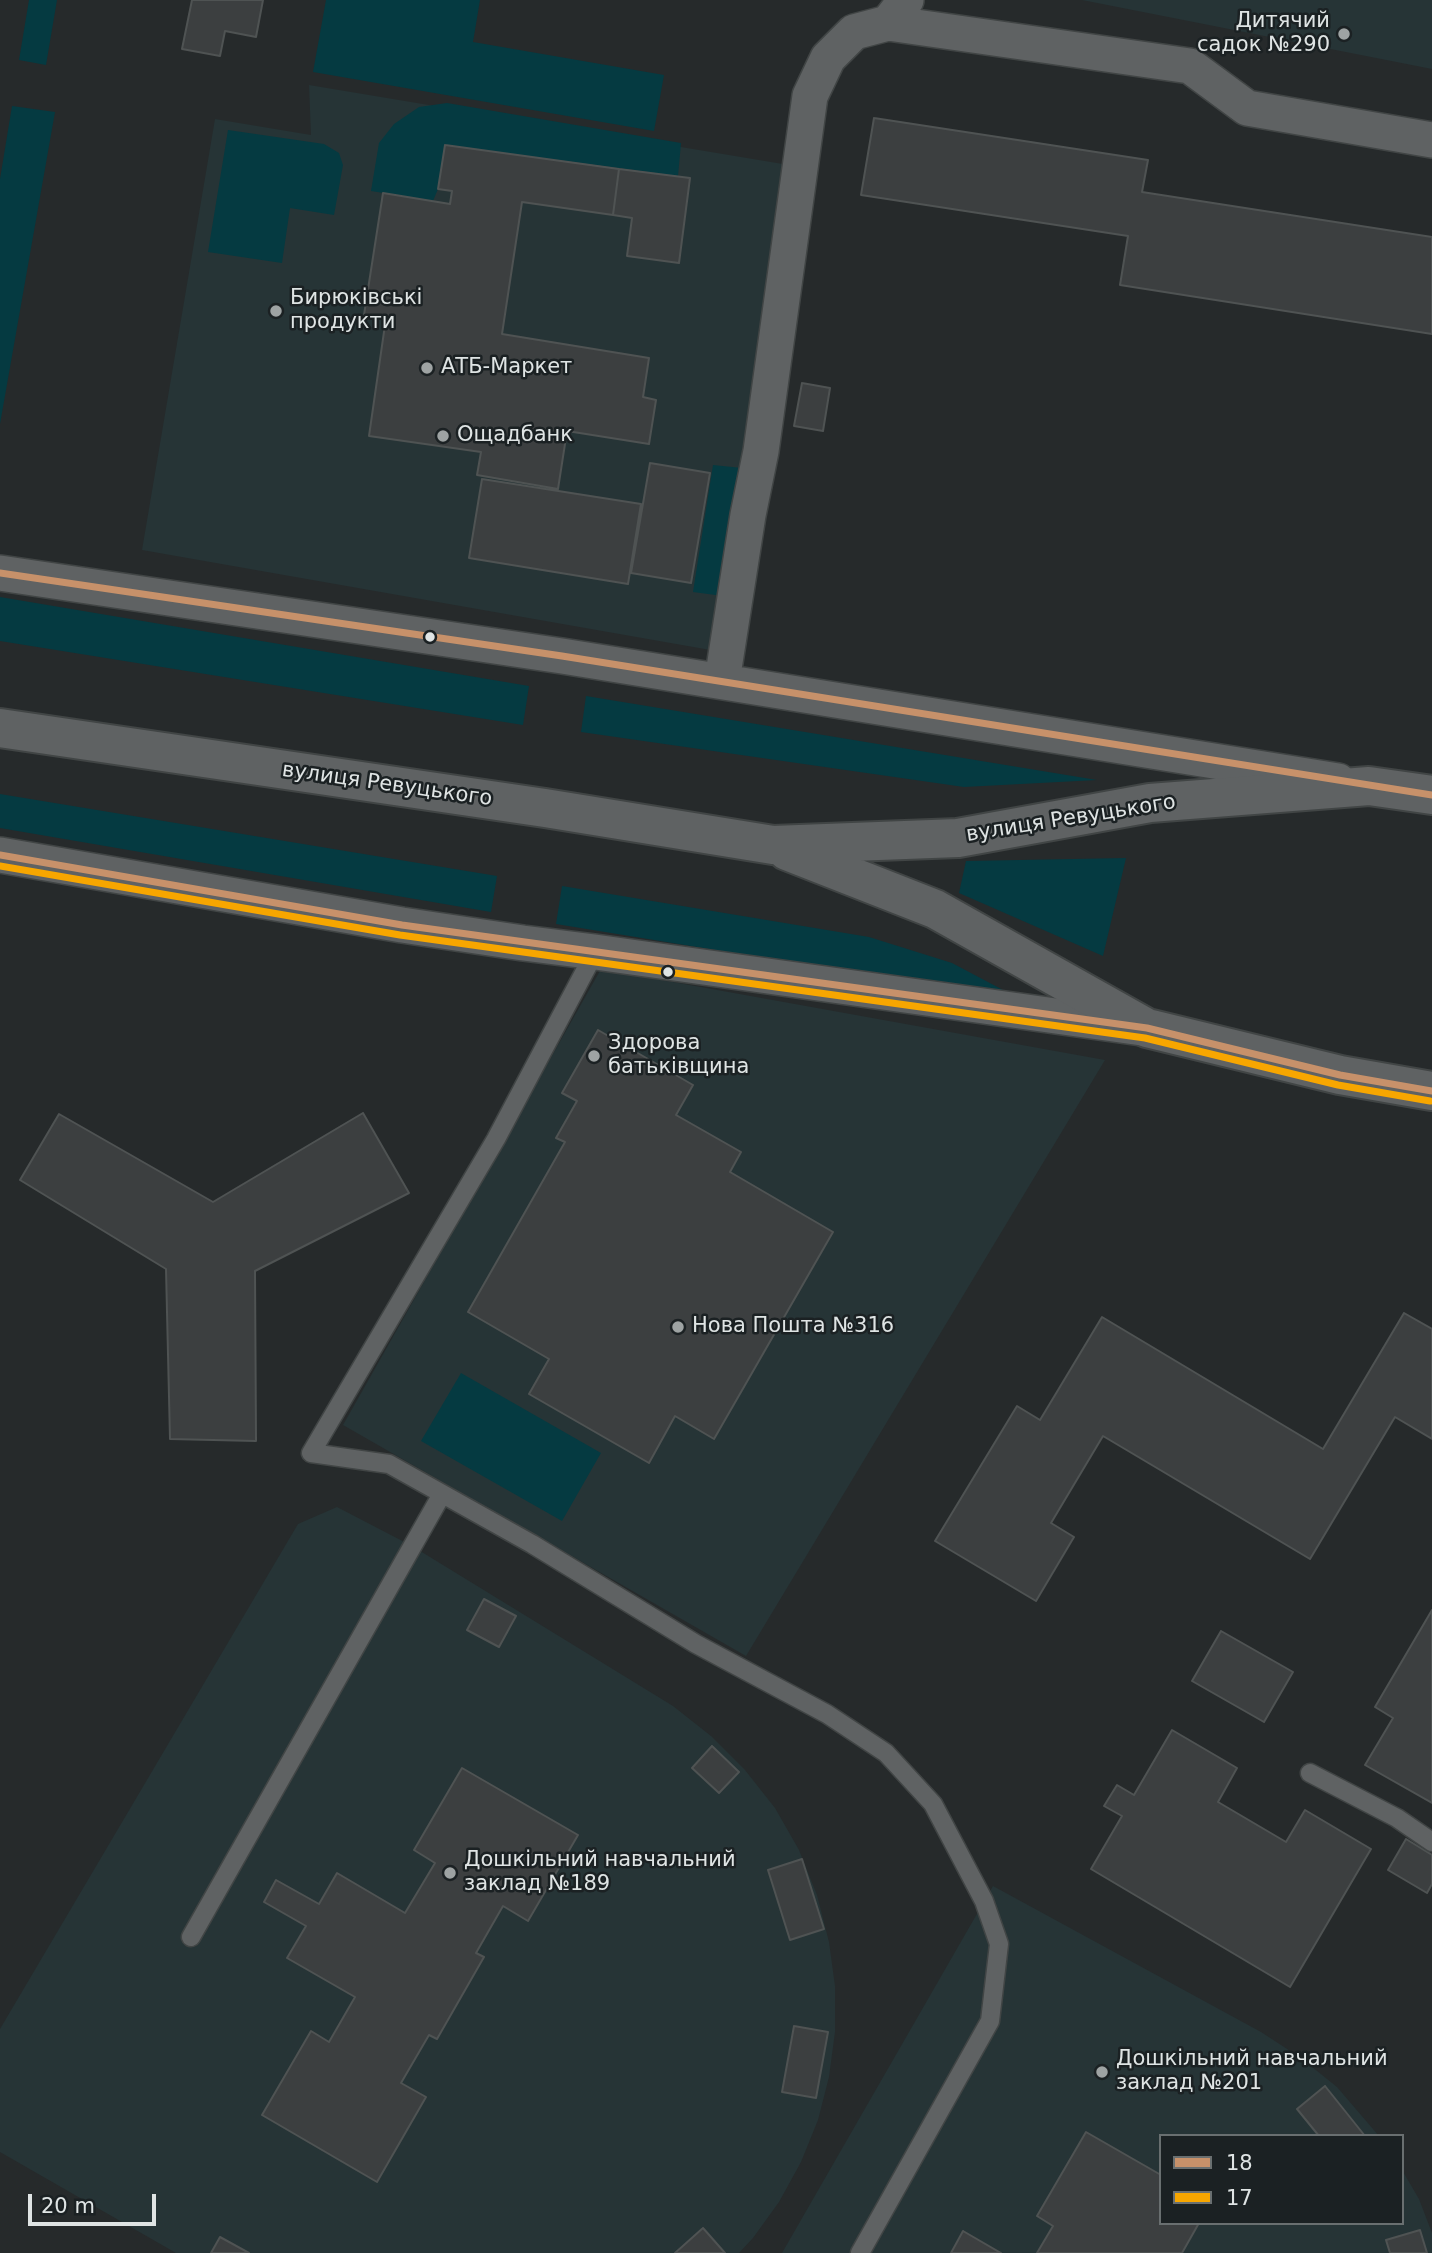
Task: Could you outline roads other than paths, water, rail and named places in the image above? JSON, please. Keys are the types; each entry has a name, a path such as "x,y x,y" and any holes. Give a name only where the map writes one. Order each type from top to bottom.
{"street":[{"path":"722,681 748,514 761,451 810,96 828,58 855,32 897,12 1190,66 1247,108 1432,140"},
{"name":"вулиця Ревуцького","path":"0,573 722,681 1432,795"},
{"name":"вулиця Ревуцького","path":"0,728 545,808 773,845 958,838 1150,803 1369,786"},
{"name":"вулиця Ревуцького","path":"773,845 934,909 1147,1028"},
{"name":"вулиця Ревуцького","path":"0,855 402,925 1147,1028 1340,1075 1432,1091"}],"lane":[{"path":"595,951 496,1139 311,1453 389,1464 532,1544 696,1644 827,1714 886,1753 933,1804 984,1901 999,1944 990,2021 860,2253"},
{"path":"191,1937 442,1494"},
{"path":"1310,1773 1397,1818 1432,1842"}],"place":[{"name":"Дитячий садок №290","path":"1344,34"},
{"name":"Бирюківські продукти","path":"276,311"},
{"name":"АТБ-Маркет","path":"427,368"},
{"name":"Ощадбанк","path":"443,436"},
{"name":"Здорова батьківщина","path":"594,1056"},
{"name":"Нова Пошта №316","path":"678,1327"},
{"name":"Дошкільний навчальний заклад №189","path":"450,1873"},
{"name":"Дошкільний навчальний заклад №201","path":"1102,2072"}]}
